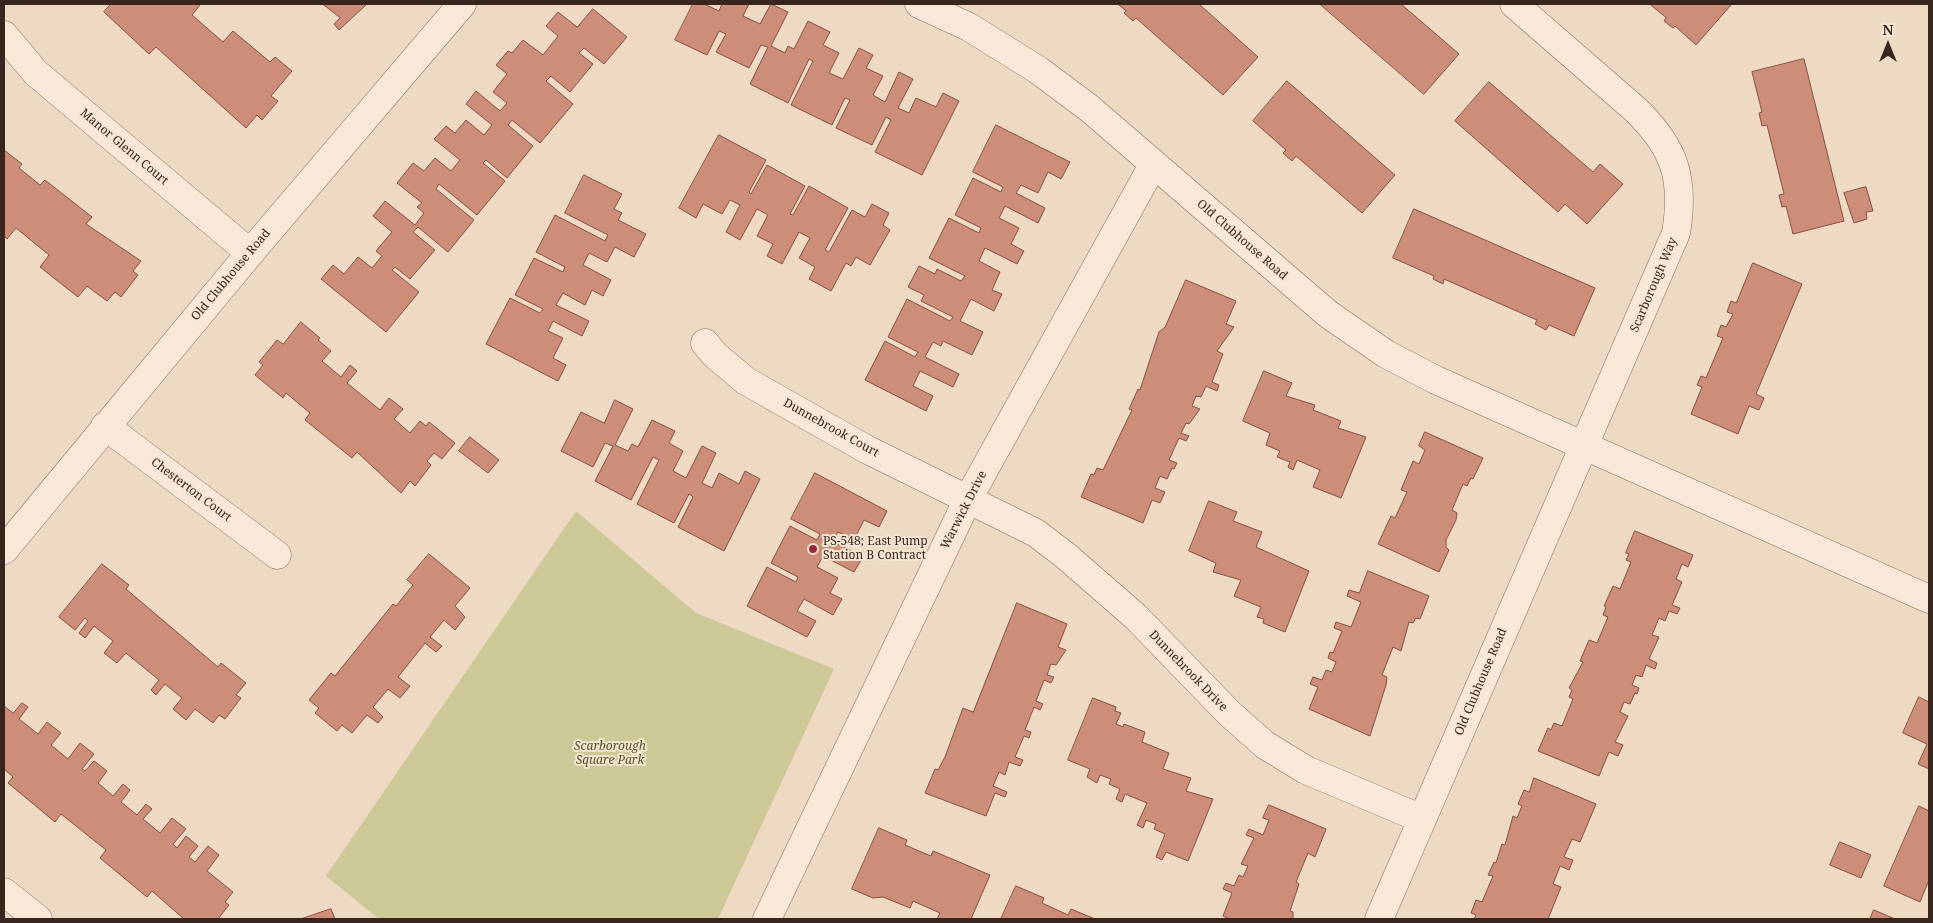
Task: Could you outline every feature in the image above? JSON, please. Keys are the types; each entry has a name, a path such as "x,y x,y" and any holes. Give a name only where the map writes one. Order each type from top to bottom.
{"street":[{"name":"Old Clubhouse Road","path":"4,550 250,253 462,4"},
{"name":"Old Clubhouse Road","path":"919,4 969,27 1038,70 1090,108 1153,165 1328,314 1386,354 1436,380 1929,599"},
{"name":"Scarborough Way","path":"1514,4 1653,126 1669,151 1679,179 1680,209 1676,233 1584,445"},
{"name":"Manor Glenn Court","path":"4,35 36,73 250,253"},
{"name":"Warwick Drive","path":"767,919 968,499 1153,165"},
{"name":"Dunnebrook Court","path":"705,342 715,355 746,382 866,448 968,499"},
{"name":"Chesterton Court","path":"105,426 277,555"},
{"name":"Old Clubhouse Road","path":"1380,919 1584,445"},
{"name":"Dunnebrook Drive","path":"968,499 1036,533 1066,556 1136,617 1229,713 1265,745 1306,770 1422,819"},
{"path":"4,892 38,919"}],"green space":[{"name":"Scarborough Square Park","path":"576,511 696,613 834,669 718,919 379,919 326,876"}],"building":[{"path":"111,4 199,4 192,15 223,42 233,31 270,62 275,57 292,71 271,96 278,101 262,120 257,115 246,128 156,47 149,54 104,12"},
{"path":"323,4 367,4 339,30 334,24 340,18"},
{"path":"693,4 704,4 719,11 722,4 749,4 743,16 760,24 771,4 788,12 771,46 785,53 788,46 794,49 808,21 830,32 823,45 839,53 829,73 843,79 859,48 873,55 866,68 883,76 873,95 885,102 899,72 913,79 898,108 909,113 916,98 936,107 943,93 959,101 922,175 875,152 891,120 886,117 872,145 836,128 850,100 845,98 832,125 791,105 813,61 809,59 788,103 750,84 768,47 761,45 749,68 716,52 726,34 719,31 707,55 675,40"},
{"path":"1118,4 1199,4 1258,57 1223,95 1136,18 1133,21"},
{"path":"1320,4 1401,4 1459,54 1424,94"},
{"path":"1650,4 1731,5 1696,45 1675,26 1673,28 1664,21 1666,18"},
{"path":"593,9 627,37 604,64 584,48 579,53 593,64 570,92 551,76 546,81 573,104 540,143 512,120 508,125 533,146 507,178 486,160 483,163 505,181 477,215 439,184 436,189 474,220 448,252 418,227 413,232 435,250 410,279 395,267 392,270 419,292 386,332 321,279 333,265 344,274 358,257 372,268 382,256 376,251 392,232 373,216 385,201 415,225 424,213 417,207 422,203 397,183 413,163 424,171 435,158 451,171 460,160 434,139 446,126 455,133 466,120 484,135 492,125 466,104 476,91 500,111 507,103 493,92 507,74 496,65 508,51 512,53 523,40 543,55 558,36 546,26 558,12 577,27"},
{"path":"1804,59 1844,221 1793,234 1786,206 1782,207 1779,195 1784,194 1767,125 1762,126 1759,113 1762,112 1752,72"},
{"path":"1287,81 1395,175 1362,213 1296,156 1292,161 1283,153 1286,150 1253,121"},
{"path":"1489,82 1593,172 1600,164 1623,184 1587,224 1565,204 1558,212 1455,121"},
{"path":"996,125 1070,162 1061,179 1048,172 1038,193 1021,185 1016,193 1045,208 1038,223 1005,206 999,218 1019,228 1011,244 1024,251 1017,264 985,248 979,261 1000,272 992,290 1002,294 994,311 971,299 960,321 983,332 972,355 943,341 941,346 933,342 925,357 959,374 953,387 920,371 913,386 933,396 926,411 865,380 885,341 915,357 918,352 888,337 907,299 950,321 953,317 921,301 924,295 908,287 919,266 935,274 937,269 961,281 965,276 929,258 949,218 979,233 981,228 955,215 973,178 1001,192 1003,187 973,172"},
{"path":"719,135 766,160 749,192 751,194 767,165 805,186 790,214 793,215 809,186 848,208 825,250 829,252 852,210 865,217 872,204 889,213 883,225 890,230 870,265 856,257 851,266 846,263 831,291 809,279 815,267 799,258 810,238 799,232 782,264 767,256 773,244 757,236 768,215 757,209 740,240 726,232 740,205 730,200 722,214 703,204 696,218 679,208"},
{"path":"4,150 22,164 19,168 40,185 45,180 92,217 86,224 141,261 133,271 138,275 121,297 115,292 107,301 87,286 78,297 40,267 49,255 16,228 7,239 4,236"},
{"path":"584,175 622,194 614,209 622,213 618,220 646,234 634,257 615,247 607,262 589,253 583,265 611,280 603,296 592,290 585,305 563,293 556,305 589,321 582,336 553,321 548,331 563,338 553,358 566,365 558,381 486,344 510,298 540,313 543,309 515,295 534,258 563,272 565,267 536,252 555,215 605,241 608,235 565,213"},
{"path":"1866,187 1873,211 1866,212 1867,219 1854,223 1844,193"},
{"path":"1414,209 1595,288 1574,336 1549,325 1546,330 1535,324 1537,320 1444,279 1443,284 1433,279 1434,276 1393,258"},
{"path":"1753,263 1802,284 1756,394 1764,398 1759,410 1749,406 1738,434 1691,414 1702,387 1697,385 1701,376 1706,378 1723,338 1717,336 1721,325 1726,327 1733,314 1727,312 1731,301 1736,303"},
{"path":"1186,280 1236,301 1226,324 1234,327 1217,351 1223,354 1212,382 1219,385 1217,391 1206,386 1201,397 1196,396 1192,406 1200,409 1189,424 1186,423 1181,433 1189,436 1186,441 1179,438 1169,460 1177,463 1174,469 1172,468 1167,479 1160,476 1155,488 1165,492 1160,503 1152,500 1143,523 1081,497 1091,474 1094,475 1097,468 1103,470 1106,464 1132,410 1129,409 1138,389 1140,390 1159,332 1165,327"},
{"path":"301,322 320,338 318,340 331,351 322,361 341,377 350,365 357,371 347,383 380,410 389,398 403,409 394,419 410,433 420,421 426,426 429,422 455,443 442,459 434,453 427,461 431,465 415,486 410,481 401,493 357,452 352,458 305,420 310,413 286,393 283,398 255,375 263,365 259,362 277,340 283,344"},
{"path":"1264,371 1292,383 1286,396 1315,405 1313,410 1341,421 1338,428 1366,437 1341,498 1313,487 1320,470 1297,460 1293,470 1288,467 1290,462 1277,457 1280,451 1266,445 1270,433 1243,421"},
{"path":"615,400 633,409 615,445 628,451 632,444 638,447 652,420 675,431 669,443 683,451 673,471 686,478 702,446 716,453 702,483 712,488 719,473 739,484 745,471 760,479 724,551 678,527 693,497 689,494 674,523 637,504 659,460 653,457 631,500 595,481 613,446 605,443 593,467 561,451 581,412 604,423"},
{"path":"1425,432 1483,458 1473,479 1471,478 1467,486 1463,484 1452,510 1457,513 1456,520 1446,540 1446,547 1449,550 1439,572 1378,544 1391,516 1395,518 1407,492 1401,490 1413,461 1419,464 1425,450 1419,446"},
{"path":"470,437 499,460 488,473 459,451"},
{"name":"PS-548; East Pump Station B Contract","path":"815,473 887,511 879,527 864,520 854,540 838,532 833,541 863,557 854,572 823,556 817,567 838,578 830,593 842,599 833,615 804,599 797,611 816,621 807,637 747,606 767,567 796,582 798,577 771,563 790,526 817,540 820,534 791,519"},
{"path":"1209,501 1237,512 1233,521 1262,532 1256,547 1309,571 1285,632 1263,623 1264,619 1257,617 1261,607 1234,596 1241,580 1213,572 1216,563 1189,551"},
{"path":"1635,531 1693,555 1688,567 1682,564 1676,579 1682,582 1672,605 1680,608 1677,614 1669,611 1665,621 1659,618 1652,635 1659,637 1649,659 1657,663 1655,669 1646,665 1642,677 1636,675 1632,685 1639,688 1637,694 1635,693 1630,704 1624,702 1620,712 1628,716 1615,742 1623,745 1618,756 1609,752 1599,776 1538,751 1548,728 1551,730 1554,723 1562,726 1573,699 1569,697 1572,690 1569,688 1583,662 1580,661 1589,640 1597,643 1608,617 1603,615 1606,607 1604,606 1613,586 1620,589 1631,562 1626,560 1629,554 1626,553"},
{"path":"429,554 470,588 455,606 465,617 455,630 444,620 430,637 442,646 436,652 425,643 398,677 410,686 400,698 388,689 373,707 383,717 378,723 367,715 352,733 342,725 337,731 315,713 319,708 309,700 331,673 335,676 393,604 396,606 413,585 407,580"},
{"path":"102,564 129,585 126,589 218,667 221,663 246,683 236,695 241,698 225,719 219,715 213,723 195,709 186,720 173,709 182,698 165,684 156,695 151,690 159,680 126,653 117,663 104,653 113,641 94,626 85,638 79,633 88,621 85,618 75,630 59,617"},
{"path":"1368,571 1429,596 1420,619 1416,618 1413,623 1409,622 1401,651 1393,647 1382,675 1387,677 1386,685 1370,736 1309,709 1318,687 1310,684 1313,677 1322,680 1326,670 1332,672 1336,662 1328,658 1330,652 1333,653 1342,631 1334,628 1336,622 1351,627 1361,602 1347,596 1349,590 1359,593"},
{"path":"1017,603 1067,624 1058,647 1066,650 1056,665 1051,664 1047,675 1054,677 1051,683 1044,680 1036,701 1043,704 1040,710 1034,707 1025,730 1031,732 1029,738 1024,736 1015,757 1023,760 1020,766 1009,762 1005,775 999,772 993,786 1007,792 1005,797 995,793 986,816 925,793 935,769 938,770 945,757 963,708 973,712"},
{"path":"1919,697 1929,702 1929,769 1918,764 1927,744 1903,733"},
{"path":"1093,698 1116,707 1115,711 1121,713 1116,724 1123,727 1124,724 1145,732 1142,742 1169,753 1163,769 1191,778 1186,791 1213,799 1188,861 1166,852 1162,860 1156,857 1165,834 1154,829 1156,824 1146,820 1143,828 1137,825 1147,803 1125,794 1122,802 1116,799 1120,789 1109,784 1111,779 1100,775 1097,783 1087,777 1090,769 1068,760"},
{"path":"22,703 28,707 19,719 38,734 47,722 61,733 51,745 68,759 80,743 94,754 82,769 85,771 94,761 107,771 98,783 113,796 123,784 130,790 121,802 137,815 146,804 152,809 143,819 160,833 172,818 186,829 173,844 177,848 186,836 198,846 189,857 195,862 208,846 219,855 207,871 233,892 225,902 229,905 218,919 184,919 152,891 147,897 100,858 106,850 61,814 55,822 8,783 13,777 4,769 4,706 13,713"},
{"path":"1534,778 1596,804 1580,842 1572,839 1564,857 1573,860 1569,870 1560,866 1553,884 1561,887 1548,919 1474,919 1476,915 1471,913 1476,900 1482,902 1493,876 1488,875 1494,862 1496,863 1502,844 1505,845 1513,816 1517,818 1522,806 1518,804 1524,790 1529,792"},
{"path":"1269,805 1326,829 1315,857 1308,853 1296,882 1299,884 1290,911 1293,912 1293,919 1229,919 1223,916 1232,893 1223,889 1226,883 1234,886 1239,875 1243,877 1248,866 1241,864 1254,838 1246,835 1249,829 1263,835 1269,820 1263,818"},
{"path":"1919,806 1929,811 1929,880 1920,902 1884,886"},
{"path":"879,828 907,840 905,845 931,856 933,851 990,875 971,919 937,919 940,913 913,901 910,908 883,897 873,898 852,889"},
{"path":"1840,842 1871,855 1861,878 1830,865"},
{"path":"1016,886 1044,898 1042,903 1068,915 1071,909 1095,919 1001,919"},
{"path":"331,909 335,919 301,919"},
{"path":"1874,910 1895,919 1870,919"}],"place":[{"name":"PS-548; East Pump Station B Contract","path":"813,549"}]}
